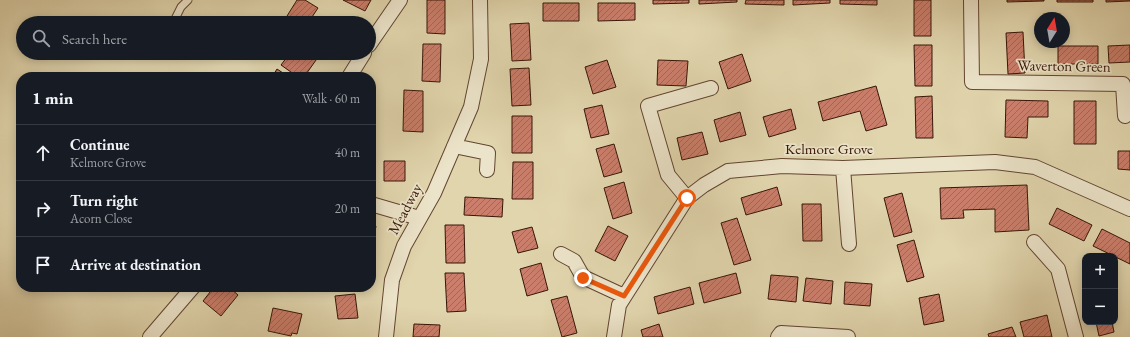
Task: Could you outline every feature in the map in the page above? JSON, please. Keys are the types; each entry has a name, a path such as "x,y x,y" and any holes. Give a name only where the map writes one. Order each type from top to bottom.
{"street":[{"path":"376,35 400,0"},
{"name":"Meadway","path":"386,337 392,280 404,246 434,193 471,107 481,59 480,0"},
{"name":"Waverton Green","path":"970,0 972,82 1123,84 1125,116"},
{"path":"352,72 360,60"},
{"path":"687,198 668,175 648,106 711,88"},
{"path":"454,146 488,153 487,170"},
{"name":"Kelmore Grove","path":"614,337 618,305 687,198 704,185 728,172 782,166 843,168 995,162 1035,167 1130,209"},
{"path":"843,168 849,244"},
{"path":"376,205 420,218"},
{"path":"1034,242 1058,269 1076,337"},
{"path":"561,254 574,261 583,278 624,296"},
{"path":"152,336 189,292"},
{"path":"778,337 781,333 848,337"}],"lane":[{"path":"176,16 181,7 188,0"}],"building":[{"path":"297,0 305,0 318,8 313,16 287,16"},
{"path":"343,0 371,0 365,11"},
{"path":"427,0 445,0 445,34 427,33"},
{"path":"653,0 689,0 689,3 653,4"},
{"path":"699,0 737,0 737,2 699,4"},
{"path":"746,0 784,0 784,5 745,4"},
{"path":"793,0 830,0 830,3 793,5"},
{"path":"840,0 877,0 877,5 840,4"},
{"path":"914,0 931,0 931,36 914,36"},
{"path":"1007,0 1044,0 1044,1 1007,2"},
{"path":"1057,0 1093,0 1093,2 1057,2"},
{"path":"1106,0 1130,0 1130,1 1106,2"},
{"path":"543,3 579,3 579,21 543,21"},
{"path":"598,3 635,3 635,20 598,21"},
{"path":"529,23 531,60 512,61 510,24"},
{"path":"1023,32 1025,73 1008,74 1006,33"},
{"path":"423,44 441,44 440,82 422,81"},
{"path":"914,45 932,45 932,86 915,86"},
{"path":"1130,45 1130,62 1109,63 1108,46"},
{"path":"1070,46 1098,46 1098,64 1058,64 1058,48 1070,48"},
{"path":"742,54 751,81 728,89 719,62"},
{"path":"285,60 316,60 308,72 291,72 281,65"},
{"path":"607,60 616,87 593,94 585,67"},
{"path":"658,60 688,61 686,86 657,85"},
{"path":"529,68 531,105 512,106 510,69"},
{"path":"876,86 887,125 866,131 860,111 823,121 818,102"},
{"path":"404,90 423,91 423,132 403,131"},
{"path":"932,96 933,138 916,138 915,97"},
{"path":"1006,100 1048,101 1048,117 1028,117 1027,138 1005,137"},
{"path":"1074,101 1096,101 1096,144 1074,144"},
{"path":"602,105 609,134 591,138 584,109"},
{"path":"791,109 796,129 769,137 763,117"},
{"path":"740,112 746,135 720,142 714,120"},
{"path":"512,116 532,116 532,153 512,153"},
{"path":"702,132 708,154 682,160 677,138"},
{"path":"614,144 622,172 604,177 596,149"},
{"path":"1118,151 1130,151 1130,170 1118,169"},
{"path":"384,161 405,161 405,181 384,181"},
{"path":"513,162 533,162 533,199 512,199"},
{"path":"624,182 632,213 613,219 604,188"},
{"path":"1027,185 1029,230 995,232 995,209 963,210 964,218 941,219 940,188"},
{"path":"777,187 782,205 746,215 741,198"},
{"path":"902,193 912,232 894,237 884,198"},
{"path":"465,197 503,199 502,217 464,215"},
{"path":"802,204 821,204 822,241 803,241"},
{"path":"1057,208 1092,225 1084,241 1049,224"},
{"path":"737,218 751,260 734,265 721,223"},
{"path":"445,225 464,225 465,263 446,263"},
{"path":"608,226 628,236 615,261 595,251"},
{"path":"532,227 538,248 518,253 512,232"},
{"path":"1102,229 1130,243 1130,264 1118,258 1118,253 1107,253 1093,246"},
{"path":"914,240 924,277 907,282 897,245"},
{"path":"541,263 548,290 527,296 520,269"},
{"path":"445,273 464,273 466,311 447,312"},
{"path":"736,273 741,293 704,303 699,283"},
{"path":"771,275 798,277 796,302 768,299"},
{"path":"806,278 833,281 831,304 803,301"},
{"path":"845,282 872,284 870,306 844,304"},
{"path":"690,287 694,304 658,314 654,297"},
{"path":"210,292 235,292 238,295 221,316 203,301"},
{"path":"355,294 358,318 338,319 335,296"},
{"path":"939,294 944,321 924,325 919,298"},
{"path":"567,296 577,333 562,337 551,300"},
{"path":"273,308 302,314 297,334 292,333 291,336 268,331"},
{"path":"1047,315 1052,337 1024,337 1020,322"},
{"path":"414,324 440,325 439,337 413,337"},
{"path":"659,324 663,337 643,337 641,330"},
{"path":"1097,325 1113,325 1114,332 1099,336"},
{"path":"1012,327 1016,337 989,337 988,334"}],"route":[{"path":"583,278 624,296 687,198"}]}
